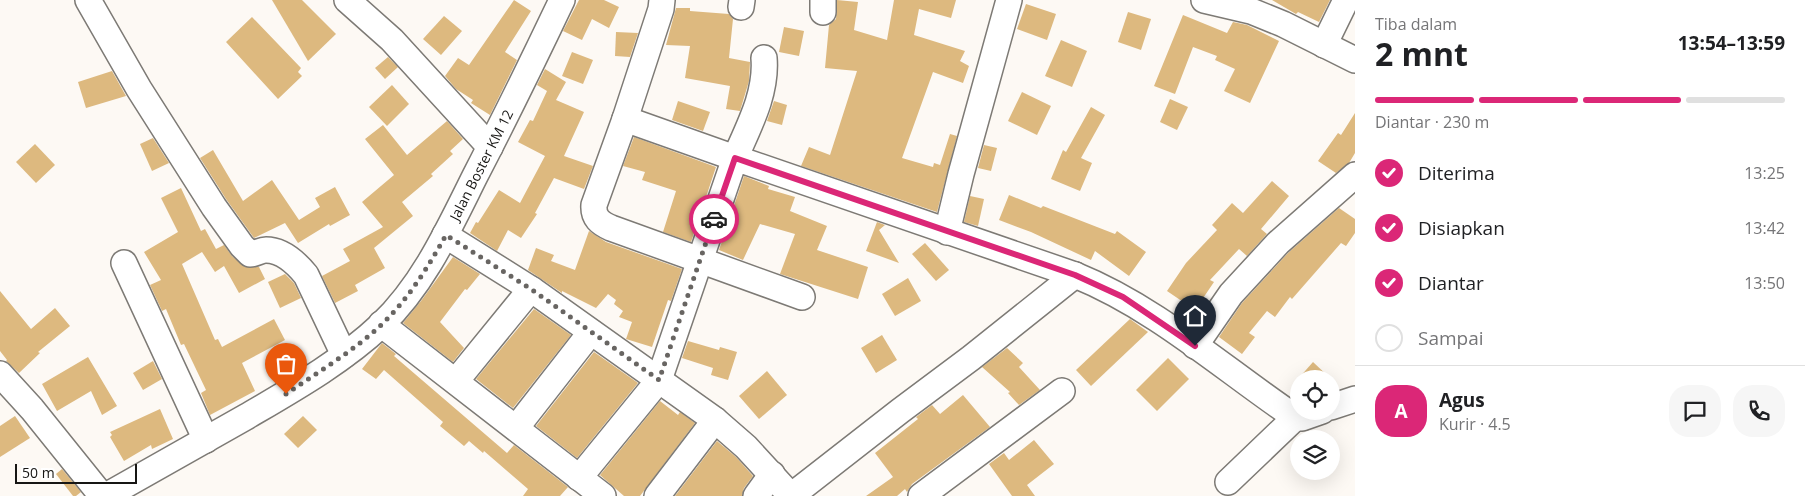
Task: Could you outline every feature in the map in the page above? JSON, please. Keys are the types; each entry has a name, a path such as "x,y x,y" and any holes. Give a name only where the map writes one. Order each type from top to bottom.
{"street":[{"path":"88,0 139,89 236,238 250,254 270,251 289,259 299,267 306,275 344,354"},
{"path":"347,0 392,40 490,147"},
{"name":"Jalan Boster KM 12","path":"106,496 286,394 344,354 382,324 413,288 446,235 562,0"},
{"path":"662,0 661,9 625,119 594,205 595,216 599,222 611,228 802,297"},
{"path":"947,232 1009,0"},
{"path":"1204,0 1251,11 1283,24 1355,60"},
{"path":"1324,45 1346,0"},
{"path":"579,478 659,380 735,158 756,107 763,84 764,58"},
{"path":"625,119 1075,275 1123,297 1290,413"},
{"path":"1195,346 1230,294 1278,243 1355,175"},
{"path":"446,235 531,289 715,420 746,447 791,496 971,358 1075,275"},
{"path":"124,263 206,440"},
{"path":"456,381 531,289"},
{"path":"382,324 602,496"},
{"path":"516,428 591,332"},
{"path":"0,374 102,496"},
{"path":"921,496 1062,392"},
{"path":"1340,404 1355,399"},
{"path":"657,496 715,420"},
{"path":"1228,482 1293,420"},
{"path":"756,496 772,474"}],"building":[{"path":"272,0 302,0 336,34 308,61"},
{"path":"514,0 531,11 505,52 517,60 490,115 471,103 473,100 456,89 445,76 458,58 469,65"},
{"path":"579,0 604,0 619,7 609,28 592,19 582,40 563,31"},
{"path":"837,0 858,2 854,30 887,40 894,0 956,0 951,18 919,9 914,35 965,51 960,61 969,66 963,83 933,72 902,158 933,167 934,163 940,165 950,134 957,136 937,212 801,166 809,147 830,155 857,71 825,68 829,25 836,19"},
{"path":"1272,0 1330,0 1319,22 1298,12 1296,14"},
{"path":"1026,4 1056,14 1047,40 1017,29"},
{"path":"676,8 690,8 690,11 729,14 733,19 729,58 750,62 749,81 740,111 726,109 730,86 685,78 690,46 666,45"},
{"path":"1128,12 1151,19 1141,50 1118,42"},
{"path":"1183,15 1227,33 1233,22 1247,25 1279,41 1250,103 1224,91 1235,69 1215,60 1217,56 1193,47 1175,94 1154,86"},
{"path":"444,16 462,31 441,55 423,39"},
{"path":"252,17 301,68 298,72 302,76 278,99 226,42"},
{"path":"784,27 804,31 799,56 779,52"},
{"path":"616,32 638,33 630,57 615,56"},
{"path":"1061,40 1087,51 1072,87 1045,76"},
{"path":"572,52 593,60 583,84 562,76"},
{"path":"388,57 398,67 385,79 375,68"},
{"path":"545,69 566,82 556,100 584,112 564,156 593,166 584,189 554,178 535,213 537,214 521,238 508,230 497,251 470,233 499,190 520,203 545,156 518,142 530,120 533,121 547,91 537,85"},
{"path":"112,71 126,96 86,108 78,82"},
{"path":"392,85 409,104 387,126 369,107"},
{"path":"1022,92 1051,106 1037,135 1008,121"},
{"path":"1170,99 1188,107 1177,130 1160,122"},
{"path":"678,101 710,112 703,131 672,120"},
{"path":"774,101 787,105 782,125 767,121"},
{"path":"1091,107 1105,115 1081,158 1092,163 1080,191 1051,179 1063,150 1066,152"},
{"path":"1355,113 1355,153 1349,163 1336,173 1318,161 1338,133 1341,135"},
{"path":"447,121 463,139 450,151 453,154 431,174 433,176 402,202 413,216 374,248 385,268 355,285 358,291 335,303 322,276 350,261 343,249 383,227 362,202 394,175 365,139 383,125 407,155"},
{"path":"634,137 716,167 691,242 663,232 676,191 642,180 645,172 623,166"},
{"path":"153,138 169,163 152,171 140,144"},
{"path":"35,144 55,165 36,183 16,162"},
{"path":"984,145 997,148 991,171 978,168"},
{"path":"213,150 243,201 272,180 299,220 320,207 315,198 335,187 350,215 330,226 329,224 298,243 285,223 254,238 200,158"},
{"path":"744,176 769,186 768,189 795,197 790,211 827,226 817,250 868,267 858,299 780,274 795,234 760,224 743,260 719,250"},
{"path":"1272,181 1289,196 1261,229 1267,234 1247,256 1239,249 1210,280 1214,282 1195,310 1167,291 1186,263 1217,230 1212,225 1232,203 1243,213"},
{"path":"181,188 201,231 205,229 216,249 224,245 232,256 245,267 259,267 265,279 239,293 224,266 215,272 202,252 182,264 215,340 218,339 222,347 274,319 285,340 242,363 255,391 210,415 201,393 206,390 184,344 181,345 166,309 162,311 150,285 161,280 144,252 178,232 161,198"},
{"path":"1009,195 1115,234 1117,231 1146,252 1129,276 1095,251 1091,260 1031,232 999,220"},
{"path":"970,196 984,199 978,226 964,222"},
{"path":"1339,208 1355,219 1355,233 1346,246 1341,243 1292,299 1290,297 1275,317 1267,311 1249,333 1255,337 1242,354 1219,337 1242,303 1288,253"},
{"path":"877,222 885,225 879,230 899,263 866,251"},
{"path":"589,231 606,242 682,269 671,301 668,300 652,347 626,339 632,322 619,317 623,311 614,304 616,300 608,294 596,308 562,291 562,293 528,270 536,248 554,255 551,261 575,270"},
{"path":"925,243 949,270 936,281 912,254"},
{"path":"453,257 480,274 467,290 465,289 440,322 464,348 453,362 403,323"},
{"path":"285,274 294,283 301,298 280,308 268,282"},
{"path":"908,278 921,301 895,316 882,294"},
{"path":"0,291 31,329 55,308 70,326 38,352 40,353 19,373 6,361 0,351"},
{"path":"534,309 571,335 513,408 476,379"},
{"path":"1130,319 1148,332 1091,386 1076,370"},
{"path":"882,335 897,360 876,373 861,348"},
{"path":"688,341 719,350 720,347 737,352 728,380 711,375 713,368 682,358"},
{"path":"382,343 396,354 394,356 507,453 514,445 568,487 560,496 523,496 528,489 484,451 483,453 469,441 464,446 440,426 443,422 384,370 376,379 362,369"},
{"path":"1007,348 1023,363 1019,367 1040,390 1019,405 1008,393 1010,392 982,367"},
{"path":"594,352 638,383 577,458 536,426"},
{"path":"88,357 117,406 102,415 91,391 57,411 42,384"},
{"path":"1168,358 1189,379 1157,411 1136,390"},
{"path":"153,361 162,379 143,390 133,373"},
{"path":"1313,362 1321,370 1306,370"},
{"path":"767,371 787,395 759,419 739,396"},
{"path":"963,395 990,427 912,484 907,492 905,489 897,496 866,496 893,477 875,453 918,419 916,417 932,405 940,414"},
{"path":"660,401 678,415 680,412 695,423 640,496 624,496 600,475"},
{"path":"160,409 173,439 152,449 151,445 124,461 110,437 112,435 110,432"},
{"path":"15,416 30,438 0,457 0,426"},
{"path":"303,416 317,430 298,448 284,434"},
{"path":"1034,440 1054,464 1027,485 1035,496 1012,496 989,464 1004,453 1009,460"},
{"path":"717,441 736,457 753,476 744,488 742,496 675,496"},
{"path":"62,469 81,492 76,496 73,496 56,474"}],"way so far":[{"path":"286,394 366,338 382,324 413,288 446,235 531,289 659,380 714,219"}],"route":[{"path":"714,219 735,158 1075,275 1123,297 1195,346"}]}
